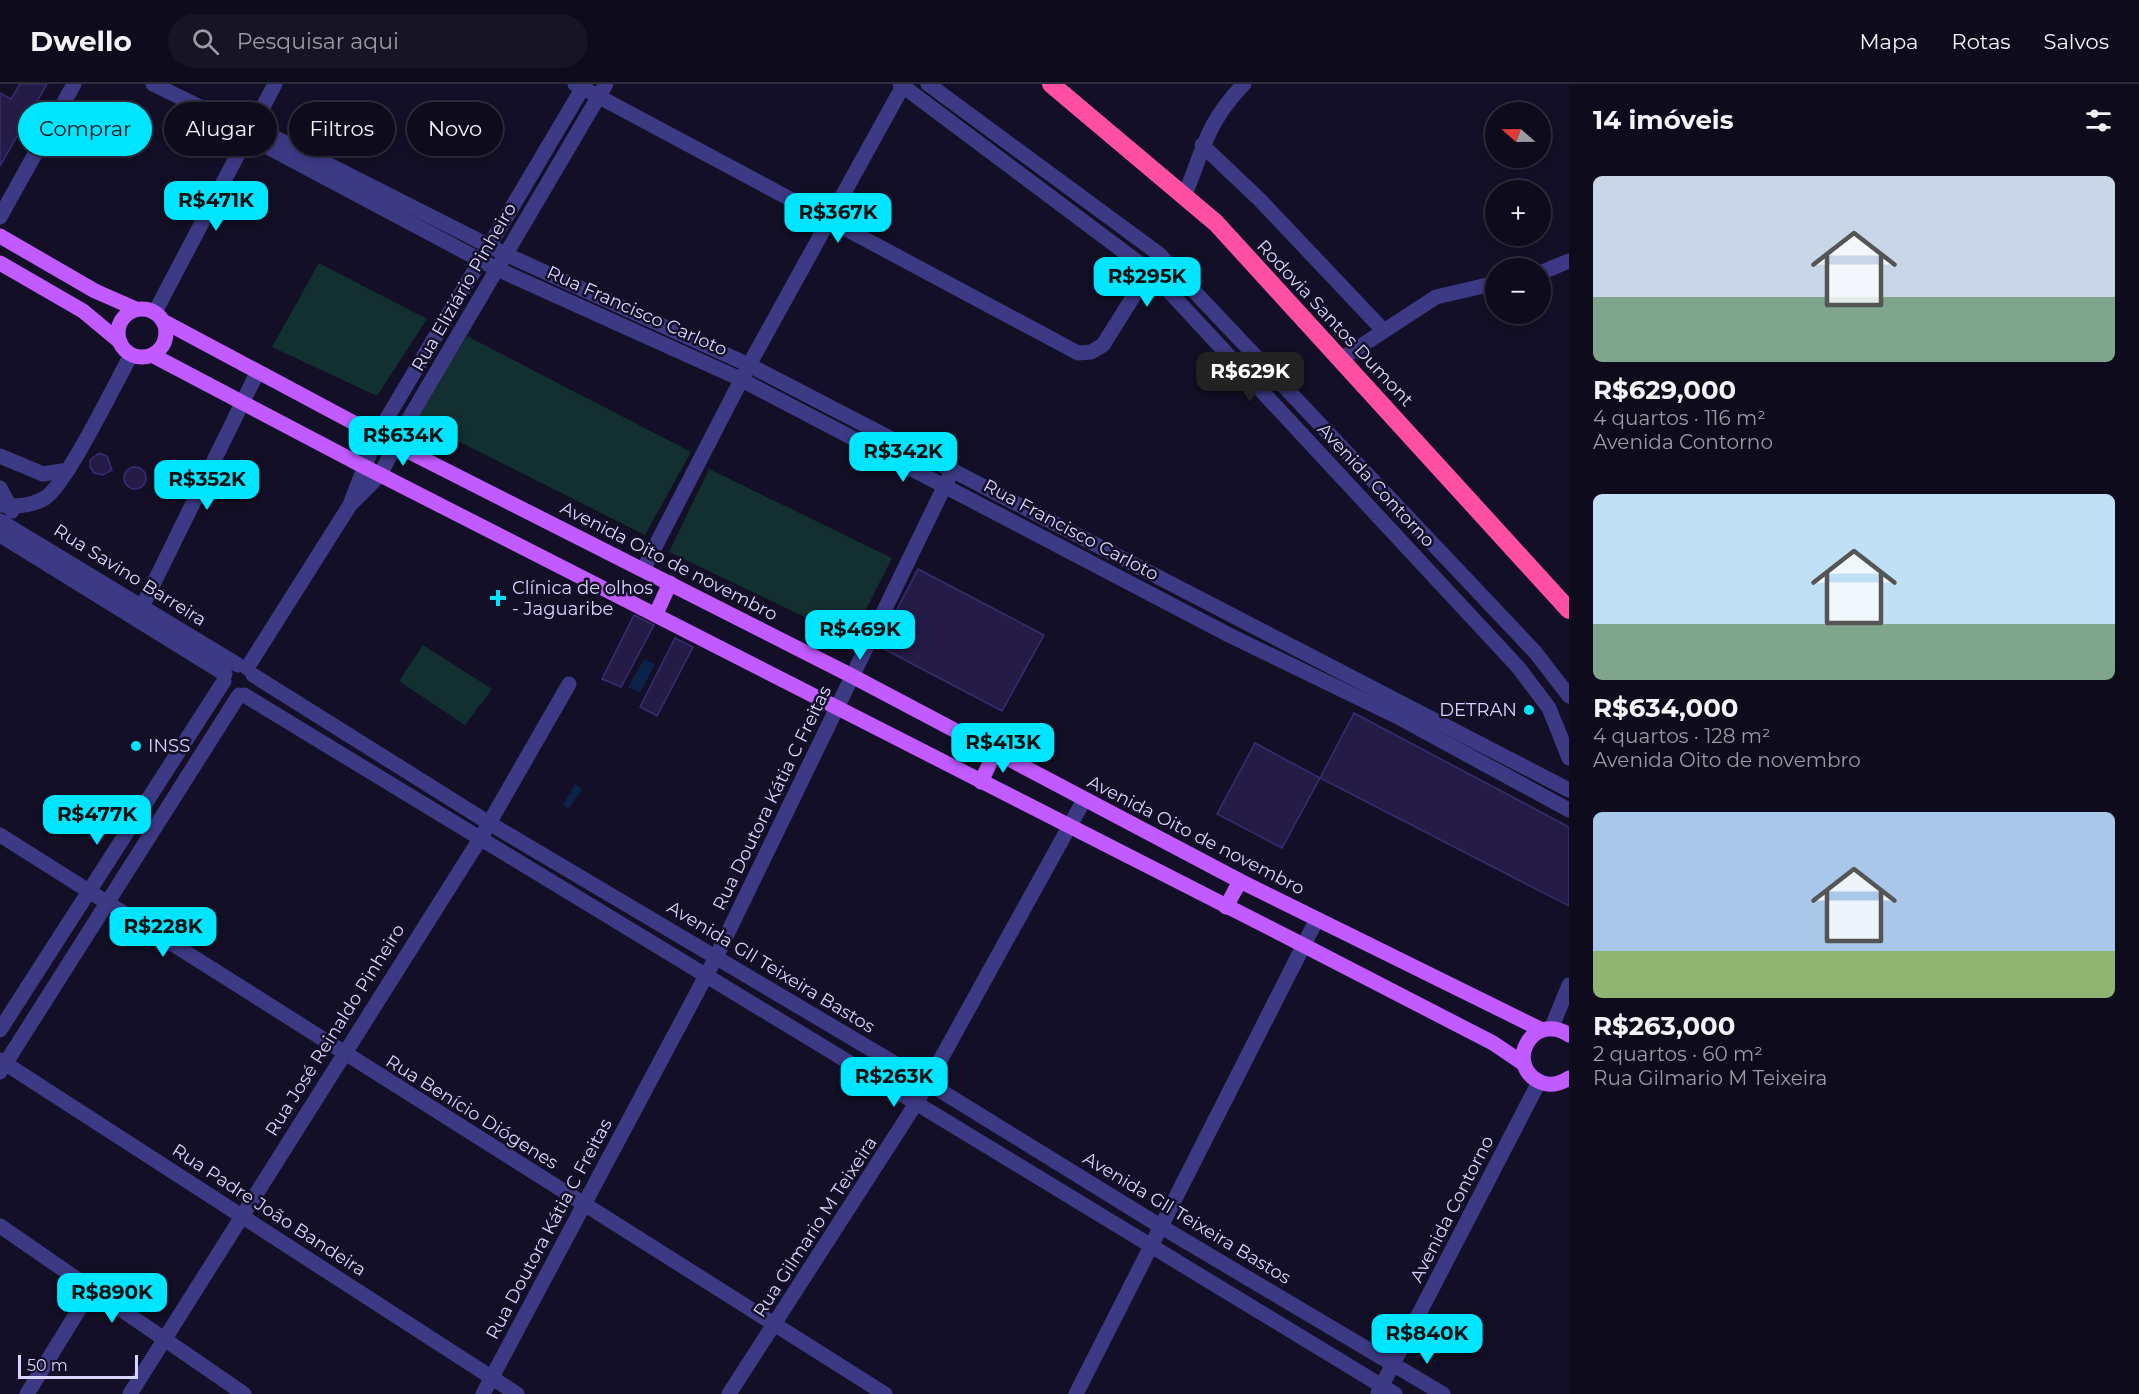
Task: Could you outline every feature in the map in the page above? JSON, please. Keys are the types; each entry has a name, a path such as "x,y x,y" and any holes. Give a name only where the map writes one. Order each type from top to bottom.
{"highway":[{"name":"Rodovia Santos Dumont","path":"1051,84 1216,224 1569,610"}],"main road":[{"path":"0,236 94,291 136,309 146,309 159,316 166,337 164,345 152,356"},
{"path":"0,263 83,311 119,341 131,355 152,356 380,475 1493,1043 1524,1064 1533,1078 1539,1082 1555,1084 1569,1078"},
{"path":"119,341 119,325 123,318 136,309"},
{"name":"Avenida Oito de novembro","path":"159,316 257,373 852,676 1240,881 1546,1029 1569,1035"},
{"path":"656,614 670,583"},
{"path":"981,782 995,752"},
{"path":"1226,908 1240,881"},
{"path":"1524,1064 1523,1056 1529,1040 1546,1029"}],"street":[{"path":"0,216 74,84"},
{"name":"Rua Francisco Carloto","path":"153,84 190,102"},
{"path":"265,102 275,84"},
{"name":"Avenida Contorno","path":"928,84 1159,254 1535,652 1569,696"},
{"path":"1184,197 1202,145 1218,113 1244,84"},
{"path":"580,85 602,91 829,220 1078,353 1092,352 1103,345 1151,272 1159,254"},
{"name":"Rua Eliziário Pinheiro","path":"350,505 363,466 377,435 482,261 580,85"},
{"path":"644,570 741,380 902,85"},
{"name":"Avenida Contorno","path":"902,85 1151,272 1518,667 1549,708 1569,758"},
{"name":"Rua Eliziário Pinheiro","path":"0,1030 88,891 350,505 380,475 395,444 602,91"},
{"name":"Rua Francisco Carloto","path":"277,144 505,255 749,365 1569,790"},
{"path":"1202,145 1260,200 1383,330"},
{"name":"Rua Francisco Carloto","path":"277,146 497,269 741,380 1179,608 1398,717 1569,810"},
{"path":"159,316 238,156"},
{"path":"1551,268 1569,261"},
{"path":"1341,359 1436,297 1485,286"},
{"name":"Rua Savino Barreira","path":"5,506 24,506 47,497 68,470 131,355"},
{"path":"143,605 257,373"},
{"path":"846,435 855,419"},
{"path":"0,456 43,474 68,470"},
{"name":"Rua Doutora Kátia C Freitas","path":"483,1394 716,957 952,469"},
{"path":"0,488 5,506 26,534"},
{"name":"Rua Savino Barreira","path":"0,521 26,534 143,605 238,673"},
{"name":"Rua Savino Barreira","path":"0,535 238,673"},
{"path":"1179,608 1188,591"},
{"path":"1518,667 1535,652"},
{"path":"1299,669 1306,653"},
{"path":"2,1065 242,695 254,685 238,673 230,693 242,695 576,895 1151,1244 1385,1391"},
{"name":"Avenida GIl Teixeira Bastos","path":"238,673 928,1083 1160,1226 1443,1394"},
{"name":"Rua José Reinaldo Pinheiro","path":"130,1394 480,839 569,684"},
{"name":"Rua Gilmario M Teixeira","path":"729,1394 917,1102 1084,800"},
{"name":"Rua Benício Diógenes","path":"0,835 774,1327 885,1394"},
{"path":"576,895 586,879"},
{"path":"1076,1394 1317,920"},
{"path":"1546,1029 1569,985"},
{"name":"Rua Padre João Bandeira","path":"2,1065 517,1394"},
{"name":"Avenida Contorno","path":"1385,1391 1394,1364 1539,1082"},
{"path":"0,1226 244,1394"},
{"path":"27,1394 92,1290"}],"green space":[{"path":"319,263 427,319 377,396 272,347"},
{"path":"467,336 691,452 645,535 414,419"},
{"path":"709,469 892,558 851,639 669,552"},
{"path":"423,645 492,689 465,725 399,681"}],"water":[{"path":"644,659 655,664 640,693 628,687"},
{"path":"575,784 582,789 569,809 563,805"}],"building":[{"path":"20,84 47,84 37,102 18,102 18,135 0,166 0,93 11,99"},
{"path":"99,453 107,456 112,470 103,475 94,473 90,467 90,460"},
{"path":"135,467 143,470 146,478 143,486 135,489 127,486 124,478 127,470"},
{"path":"918,569 1044,635 1002,711 878,646"},
{"path":"634,615 654,625 621,687 602,679"},
{"path":"675,638 693,647 657,716 640,707"},
{"path":"1354,713 1569,827 1569,906 1320,778"},
{"path":"1255,743 1320,778 1282,848 1217,814"}],"place":[{"name":"Clínica de olhos - Jaguaribe","path":"498,598"},
{"name":"DETRAN","path":"1529,710"},
{"name":"INSS","path":"136,746"}]}
